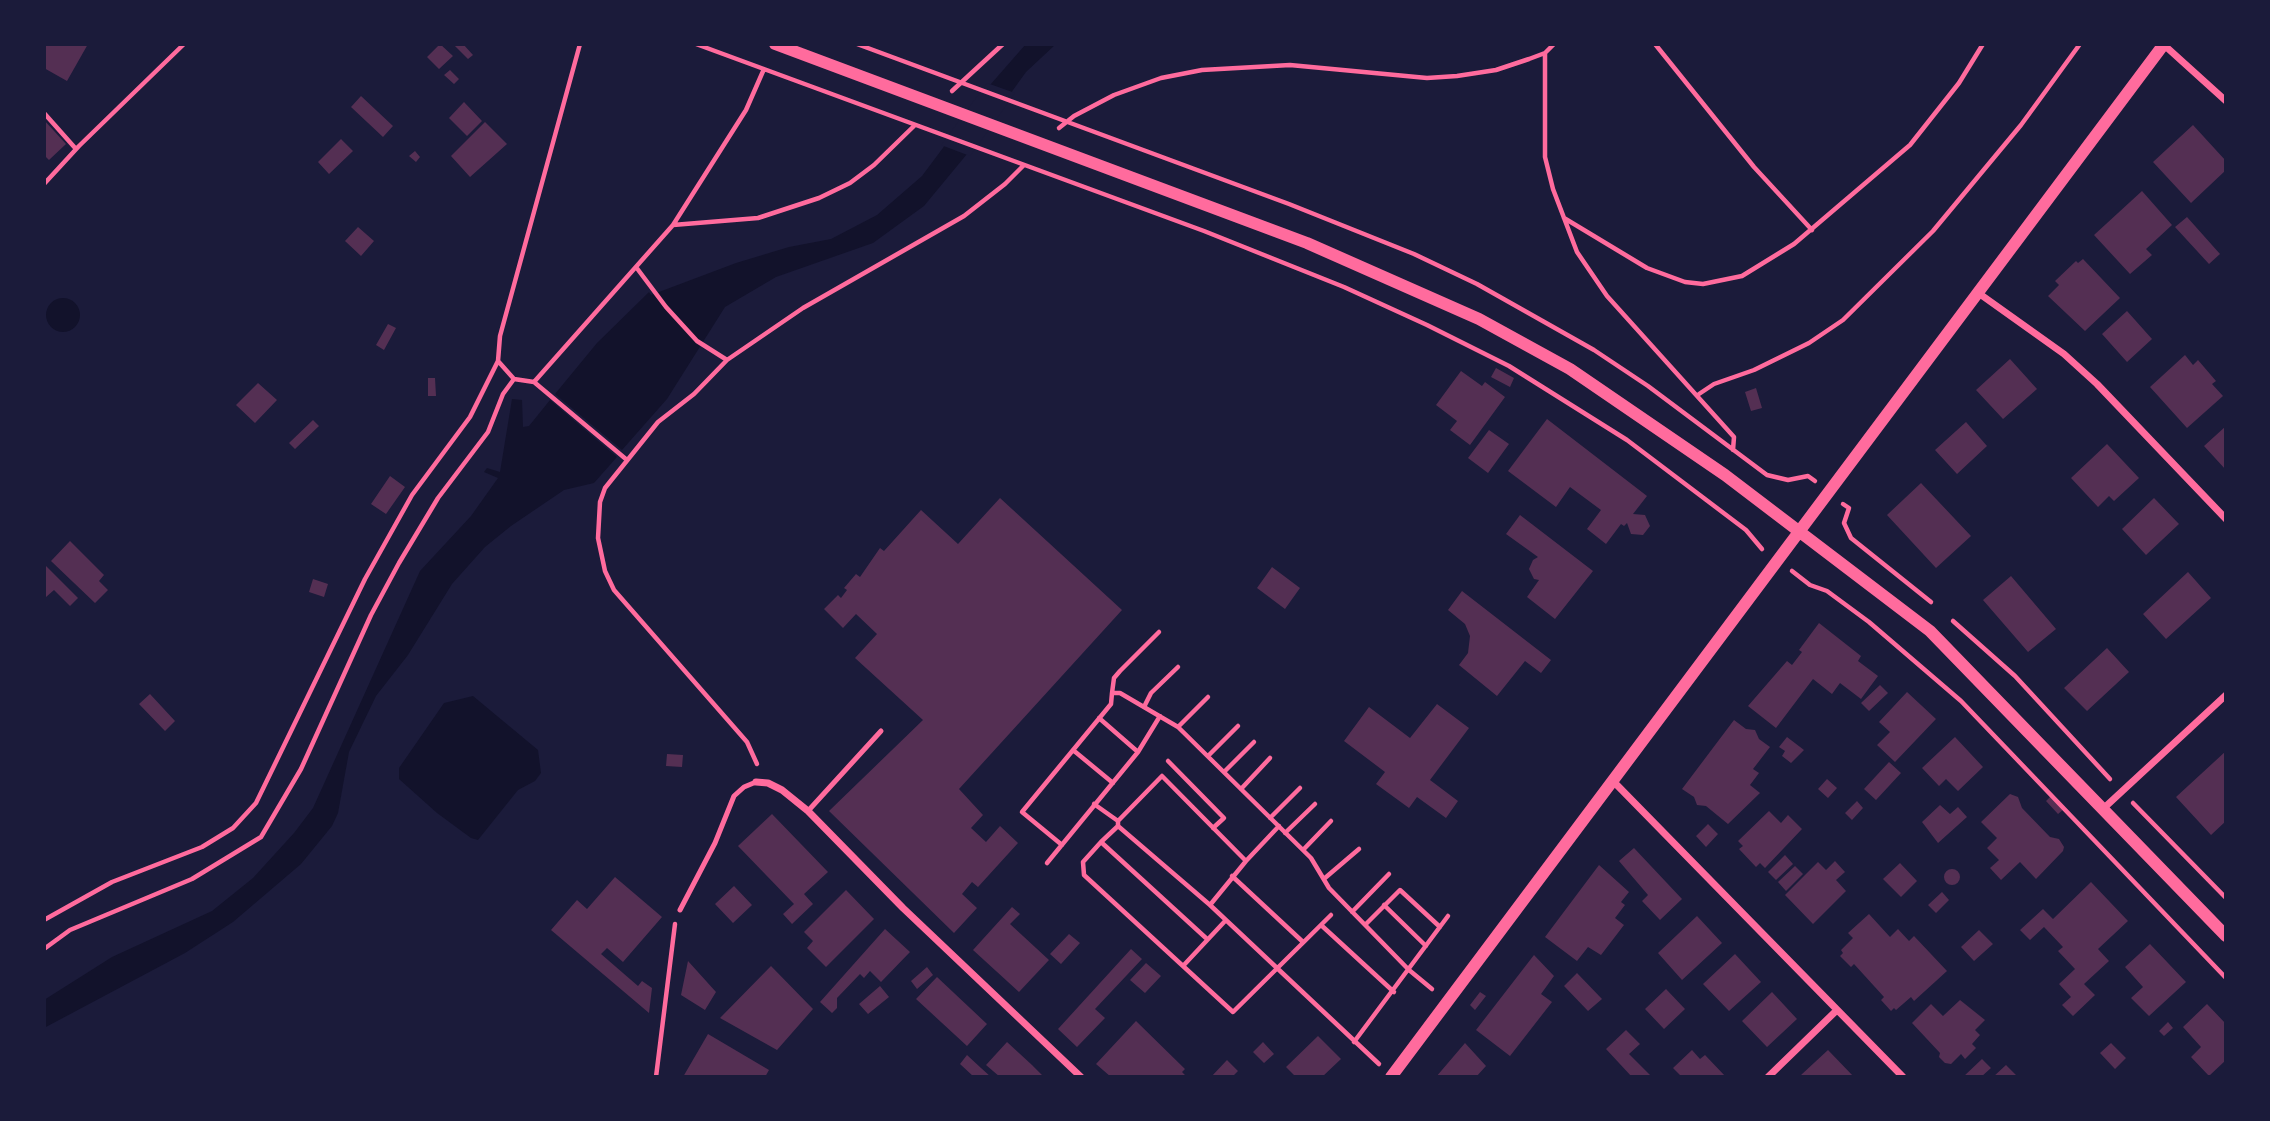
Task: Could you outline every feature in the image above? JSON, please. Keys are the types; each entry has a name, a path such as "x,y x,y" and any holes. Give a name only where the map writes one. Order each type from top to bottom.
{"street":[{"path":"775,44 1115,174 1307,243 1479,319 1530,345 1616,399 1800,530 1951,649 2226,936"},
{"path":"1391,1076 1450,1002 1976,292 2164,44 2226,102"},
{"path":"1976,292 2064,354 2097,384 2226,519"},
{"path":"2104,808 2226,695"},
{"path":"756,782 768,783 782,790 808,811 903,908 1081,1077"},
{"path":"1614,782 1903,1077"},
{"path":"1768,1077 1837,1010"}],"lane":[{"path":"808,811 881,731"},
{"path":"680,910 715,843 734,796 744,787 756,782"}],"path":[{"path":"44,184 76,149 184,44"},
{"path":"44,920 112,882 202,847 233,828 256,803 365,579 412,495 470,417 498,361 500,336 580,44"},
{"path":"696,44 1321,277 1508,366 1627,440 1746,530 1753,542"},
{"path":"534,382 673,225 746,110 775,44"},
{"path":"857,44 1136,147"},
{"path":"969,76 1003,44"},
{"path":"1073,116 1114,95 1161,78 1202,70 1290,65 1447,77 1496,70 1545,53 1554,44"},
{"path":"1656,44 1762,176 1812,230"},
{"path":"1564,218 1647,268 1685,282 1703,284 1742,276 1777,256 1812,230 1926,127 1983,44"},
{"path":"1699,394 1714,384 1754,370 1809,343 1843,320 1959,201 2021,125 2080,44"},
{"path":"1545,53 1545,157 1577,252 1601,288 1699,394 1734,437 1733,450"},
{"path":"44,113 76,149"},
{"path":"673,225 758,218 819,198 850,183 874,165 907,132"},
{"path":"756,782 757,766 747,743 614,590 605,571 598,538 600,502 605,488 659,422 694,394 727,360 803,308 964,216 1018,172"},
{"path":"636,267 697,341 727,360"},
{"path":"498,361 514,379 534,382 627,460"},
{"path":"44,949 70,930 192,879 261,836 301,769 370,615 438,498 488,432 503,394 514,379"},
{"path":"1810,585 1827,591 1869,622 1961,701 2226,978"},
{"path":"1062,845 1022,812 1111,704 1114,678 1159,632"},
{"path":"1144,707 1151,693 1178,667"},
{"path":"1112,693 1121,693 1178,727 1303,850 1325,878 1329,888 1409,970 1450,1002"},
{"path":"1178,727 1208,697"},
{"path":"1047,863 1138,752 1160,716"},
{"path":"1099,718 1138,752"},
{"path":"1208,756 1238,726"},
{"path":"1224,772 1254,742"},
{"path":"1073,750 1112,783"},
{"path":"1241,789 1270,758"},
{"path":"1168,761 1224,818 1213,828"},
{"path":"1246,861 1162,776 1083,862 1084,875 1233,1012 1331,915"},
{"path":"1270,818 1300,788"},
{"path":"1094,804 1210,905 1391,1076"},
{"path":"1286,833 1315,804"},
{"path":"1303,850 1331,821"},
{"path":"1210,905 1279,826"},
{"path":"1101,842 1208,939"},
{"path":"1325,878 1359,849"},
{"path":"1352,912 1390,874"},
{"path":"1233,876 1303,942"},
{"path":"1365,925 1400,890 1440,928"},
{"path":"1384,905 1426,946"},
{"path":"656,1077 668,967 680,910"},
{"path":"1354,1042 1394,992 1448,916"},
{"path":"1183,966 1226,920"},
{"path":"1321,925 1394,992"}],"shaded area":[{"path":"1026,44 1056,44 1026,72 967,154 924,206 873,243 776,277 725,307 667,399 622,450 555,394 597,343 649,292 651,295 736,263 789,247 831,239 877,215 922,176 990,85"},
{"path":"63,298 75,303 80,315 75,327 63,332 51,327 46,315 51,303"},
{"path":"512,399 522,400 523,427 529,426 550,400 617,457 594,483 564,490 511,526 485,547 452,584 408,655 376,696 349,752 338,813 332,826 301,864 233,922 185,953 44,1028 44,1000 112,957 212,911 253,878 313,808 420,571 471,516 498,478 484,472 487,468 500,472"},
{"path":"473,696 538,750 541,773 535,781 518,790 478,840 471,838 437,813 399,779 399,768 444,703"}],"pier":[{"path":"987,83 1015,93 970,156 941,145"}],"building":[{"path":"46,44 88,44 67,81 44,68"},
{"path":"440,44 453,56 439,69 427,57"},
{"path":"453,44 463,44 473,55 468,59"},
{"path":"450,70 459,79 454,84 444,75"},
{"path":"361,96 393,126 383,137 351,107"},
{"path":"464,102 482,121 467,136 449,118"},
{"path":"44,120 66,144 49,160 44,155"},
{"path":"485,122 507,144 470,177 451,156"},
{"path":"2193,125 2226,161 2226,170 2191,203 2153,162"},
{"path":"341,139 353,151 329,174 318,162"},
{"path":"415,151 420,157 416,162 409,156"},
{"path":"2142,191 2172,225 2146,249 2152,255 2130,274 2094,235"},
{"path":"2187,217 2220,254 2209,264 2175,227"},
{"path":"358,227 374,241 361,256 345,241"},
{"path":"2083,259 2120,298 2085,331 2048,296 2059,285 2055,281 2076,261 2078,263"},
{"path":"2127,311 2152,339 2127,362 2102,334"},
{"path":"388,324 396,328 384,350 376,345"},
{"path":"2185,355 2193,365 2198,360 2216,381 2212,384 2223,396 2187,428 2150,387"},
{"path":"2010,359 2037,389 2003,419 1976,390"},
{"path":"1496,368 1514,378 1510,387 1491,377"},
{"path":"1461,371 1482,386 1485,382 1505,397 1470,445 1450,430 1457,421 1436,405"},
{"path":"428,378 435,378 436,396 428,396"},
{"path":"258,383 277,400 255,423 236,405"},
{"path":"1756,388 1762,408 1751,411 1745,392"},
{"path":"1547,419 1647,496 1633,514 1645,515 1650,526 1643,535 1631,534 1627,523 1624,526 1621,524 1606,544 1587,529 1601,510 1570,487 1556,507 1508,471"},
{"path":"313,420 319,426 295,449 289,443"},
{"path":"1966,422 1987,446 1957,474 1935,450"},
{"path":"2226,426 2226,470 2204,446"},
{"path":"1489,430 1509,444 1488,473 1468,458"},
{"path":"2107,444 2139,478 2114,501 2109,496 2098,507 2071,478"},
{"path":"390,476 405,487 386,514 371,504"},
{"path":"1921,483 1971,536 1936,568 1887,515"},
{"path":"1000,498 1122,610 959,789 983,815 971,828 986,842 1000,826 1018,843 978,887 972,882 962,894 977,908 954,933 829,811 923,720 855,658 877,634 856,614 843,628 824,609 838,595 841,598 847,590 844,588 856,574 860,577 880,548 884,551 921,510 958,544"},
{"path":"2154,498 2179,524 2146,555 2122,529"},
{"path":"1520,515 1593,571 1555,619 1527,597 1539,580 1534,579 1529,569 1533,560 1538,557 1506,534"},
{"path":"70,541 104,575 99,581 108,590 95,603 51,561"},
{"path":"44,564 78,598 70,606 54,590 46,597 44,595"},
{"path":"1272,567 1300,588 1285,609 1257,588"},
{"path":"2188,572 2211,598 2166,639 2143,614"},
{"path":"2011,576 2056,629 2028,652 1983,600"},
{"path":"313,579 328,584 324,597 309,592"},
{"path":"1462,591 1551,660 1541,673 1525,661 1497,696 1459,665 1468,653 1470,636 1465,624 1448,610"},
{"path":"1819,623 1861,656 1858,661 1878,676 1861,699 1840,683 1832,694 1813,679 1776,728 1748,706 1787,661 1792,665 1802,652 1799,650"},
{"path":"2107,648 2129,672 2087,711 2064,688"},
{"path":"1880,685 1888,693 1869,711 1861,703"},
{"path":"1907,692 1936,719 1895,762 1877,745 1890,732 1879,722"},
{"path":"150,694 175,721 165,731 139,704"},
{"path":"1437,704 1469,728 1430,780 1458,801 1446,818 1417,797 1409,808 1376,784 1385,772 1344,741 1369,707 1410,738"},
{"path":"1734,720 1746,729 1755,730 1759,739 1770,747 1753,769 1759,773 1750,785 1760,793 1728,824 1706,806 1697,805 1694,797 1682,789"},
{"path":"1787,737 1804,750 1791,763 1782,756 1785,751 1779,747"},
{"path":"1955,737 1983,767 1958,791 1946,779 1939,786 1922,768"},
{"path":"2226,751 2226,821 2211,835 2176,797"},
{"path":"667,754 683,755 682,767 666,766"},
{"path":"1889,762 1901,773 1876,800 1864,789"},
{"path":"1827,779 1837,788 1828,798 1818,789"},
{"path":"2010,794 2018,797 2022,808 2050,837 2059,839 2064,847 2036,879 2020,862 2001,880 1990,868 1999,860 1987,848 1997,838 1981,822"},
{"path":"2051,796 2064,809 2058,814 2046,801"},
{"path":"1857,801 1863,808 1852,820 1845,813"},
{"path":"1940,805 1950,814 1958,807 1967,817 1938,843 1922,822"},
{"path":"1769,811 1781,823 1788,815 1802,829 1765,868 1760,863 1756,867 1739,849 1743,846 1738,841"},
{"path":"772,814 828,872 804,894 813,904 792,924 783,914 794,904 738,846"},
{"path":"1708,824 1718,834 1706,847 1696,836"},
{"path":"1634,848 1682,899 1660,920 1642,901 1648,895 1619,861"},
{"path":"1785,855 1793,864 1776,880 1768,872"},
{"path":"1835,861 1845,872 1836,880 1846,891 1813,924 1785,895 1818,862 1826,870"},
{"path":"1900,863 1917,881 1901,897 1883,879"},
{"path":"1599,865 1629,892 1621,902 1625,905 1615,918 1624,925 1601,955 1588,947 1577,961 1545,937"},
{"path":"1795,866 1803,874 1786,891 1778,882"},
{"path":"1952,869 1960,877 1952,885 1944,877"},
{"path":"615,877 662,917 623,962 607,948 601,954 638,986 642,981 652,988 649,1013 551,930 577,900 587,909"},
{"path":"2091,882 2128,921 2098,949 2109,961 2084,984 2095,995 2073,1016 2062,1005 2071,997 2059,984 2075,969 2058,951 2063,947 2044,927 2030,940 2020,930 2043,909 2053,919"},
{"path":"734,886 752,905 733,923 715,904"},
{"path":"846,890 874,919 826,967 807,948 813,941 804,932"},
{"path":"1942,892 1949,900 1936,913 1928,905"},
{"path":"1012,907 1020,914 1010,924 1049,960 1019,992 973,950"},
{"path":"1869,914 1890,937 1898,929 1909,941 1914,936 1947,971 1914,1001 1911,997 1896,1010 1894,1008 1891,1011 1881,1000 1884,997 1854,964 1851,967 1840,956 1843,953 1841,950 1853,938 1848,933"},
{"path":"1697,916 1722,943 1682,980 1658,953"},
{"path":"885,929 910,952 881,982 870,971 864,978 860,974 837,998 837,1008 832,1013 820,1002"},
{"path":"1979,930 1993,944 1974,961 1961,947"},
{"path":"1069,934 1080,943 1061,964 1050,954"},
{"path":"2150,944 2186,982 2149,1016 2131,998 2143,987 2125,967"},
{"path":"1131,949 1142,959 1095,1009 1105,1018 1077,1047 1058,1029"},
{"path":"1735,954 1761,982 1729,1011 1703,984"},
{"path":"1534,955 1554,976 1541,994 1552,1002 1510,1056 1476,1030"},
{"path":"688,961 716,992 705,1010 681,995"},
{"path":"1146,963 1161,976 1145,993 1130,980"},
{"path":"771,966 813,1009 777,1050 720,1018"},
{"path":"927,967 933,975 917,989 911,981"},
{"path":"1577,973 1602,999 1588,1011 1564,986"},
{"path":"937,977 987,1024 967,1046 916,999"},
{"path":"880,986 889,997 868,1014 859,1004"},
{"path":"1666,989 1685,1009 1664,1029 1645,1009"},
{"path":"1480,992 1486,996 1475,1010 1470,1005"},
{"path":"1772,992 1797,1019 1767,1047 1742,1021"},
{"path":"1960,1000 1985,1020 1975,1030 1980,1035 1972,1044 1976,1048 1965,1059 1961,1054 1951,1064 1945,1063 1939,1057 1940,1053 1912,1023 1931,1004 1943,1016"},
{"path":"2207,1004 2226,1024 2226,1060 2209,1076 2191,1057 2201,1047 2183,1027"},
{"path":"1136,1021 1185,1069 1182,1072 1187,1077 1111,1077 1096,1064"},
{"path":"2168,1022 2173,1028 2164,1036 2159,1031"},
{"path":"1626,1030 1640,1044 1629,1054 1652,1077 1632,1077 1606,1049"},
{"path":"708,1034 769,1070 765,1077 683,1077"},
{"path":"1318,1036 1341,1059 1322,1077 1296,1077 1286,1067"},
{"path":"1007,1042 1044,1077 1000,1077 986,1065"},
{"path":"1263,1042 1274,1054 1264,1063 1253,1052"},
{"path":"1465,1043 1486,1066 1476,1077 1436,1077"},
{"path":"2111,1043 2126,1058 2115,1069 2100,1053"},
{"path":"1692,1050 1700,1059 1705,1055 1726,1077 1682,1077 1673,1068"},
{"path":"1828,1050 1854,1077 1801,1075"},
{"path":"967,1055 991,1077 974,1077 960,1064"},
{"path":"1982,1059 1991,1068 1981,1077 1963,1077"},
{"path":"1227,1060 1238,1071 1232,1077 1211,1077"},
{"path":"2006,1065 2018,1077 1993,1077"}]}
